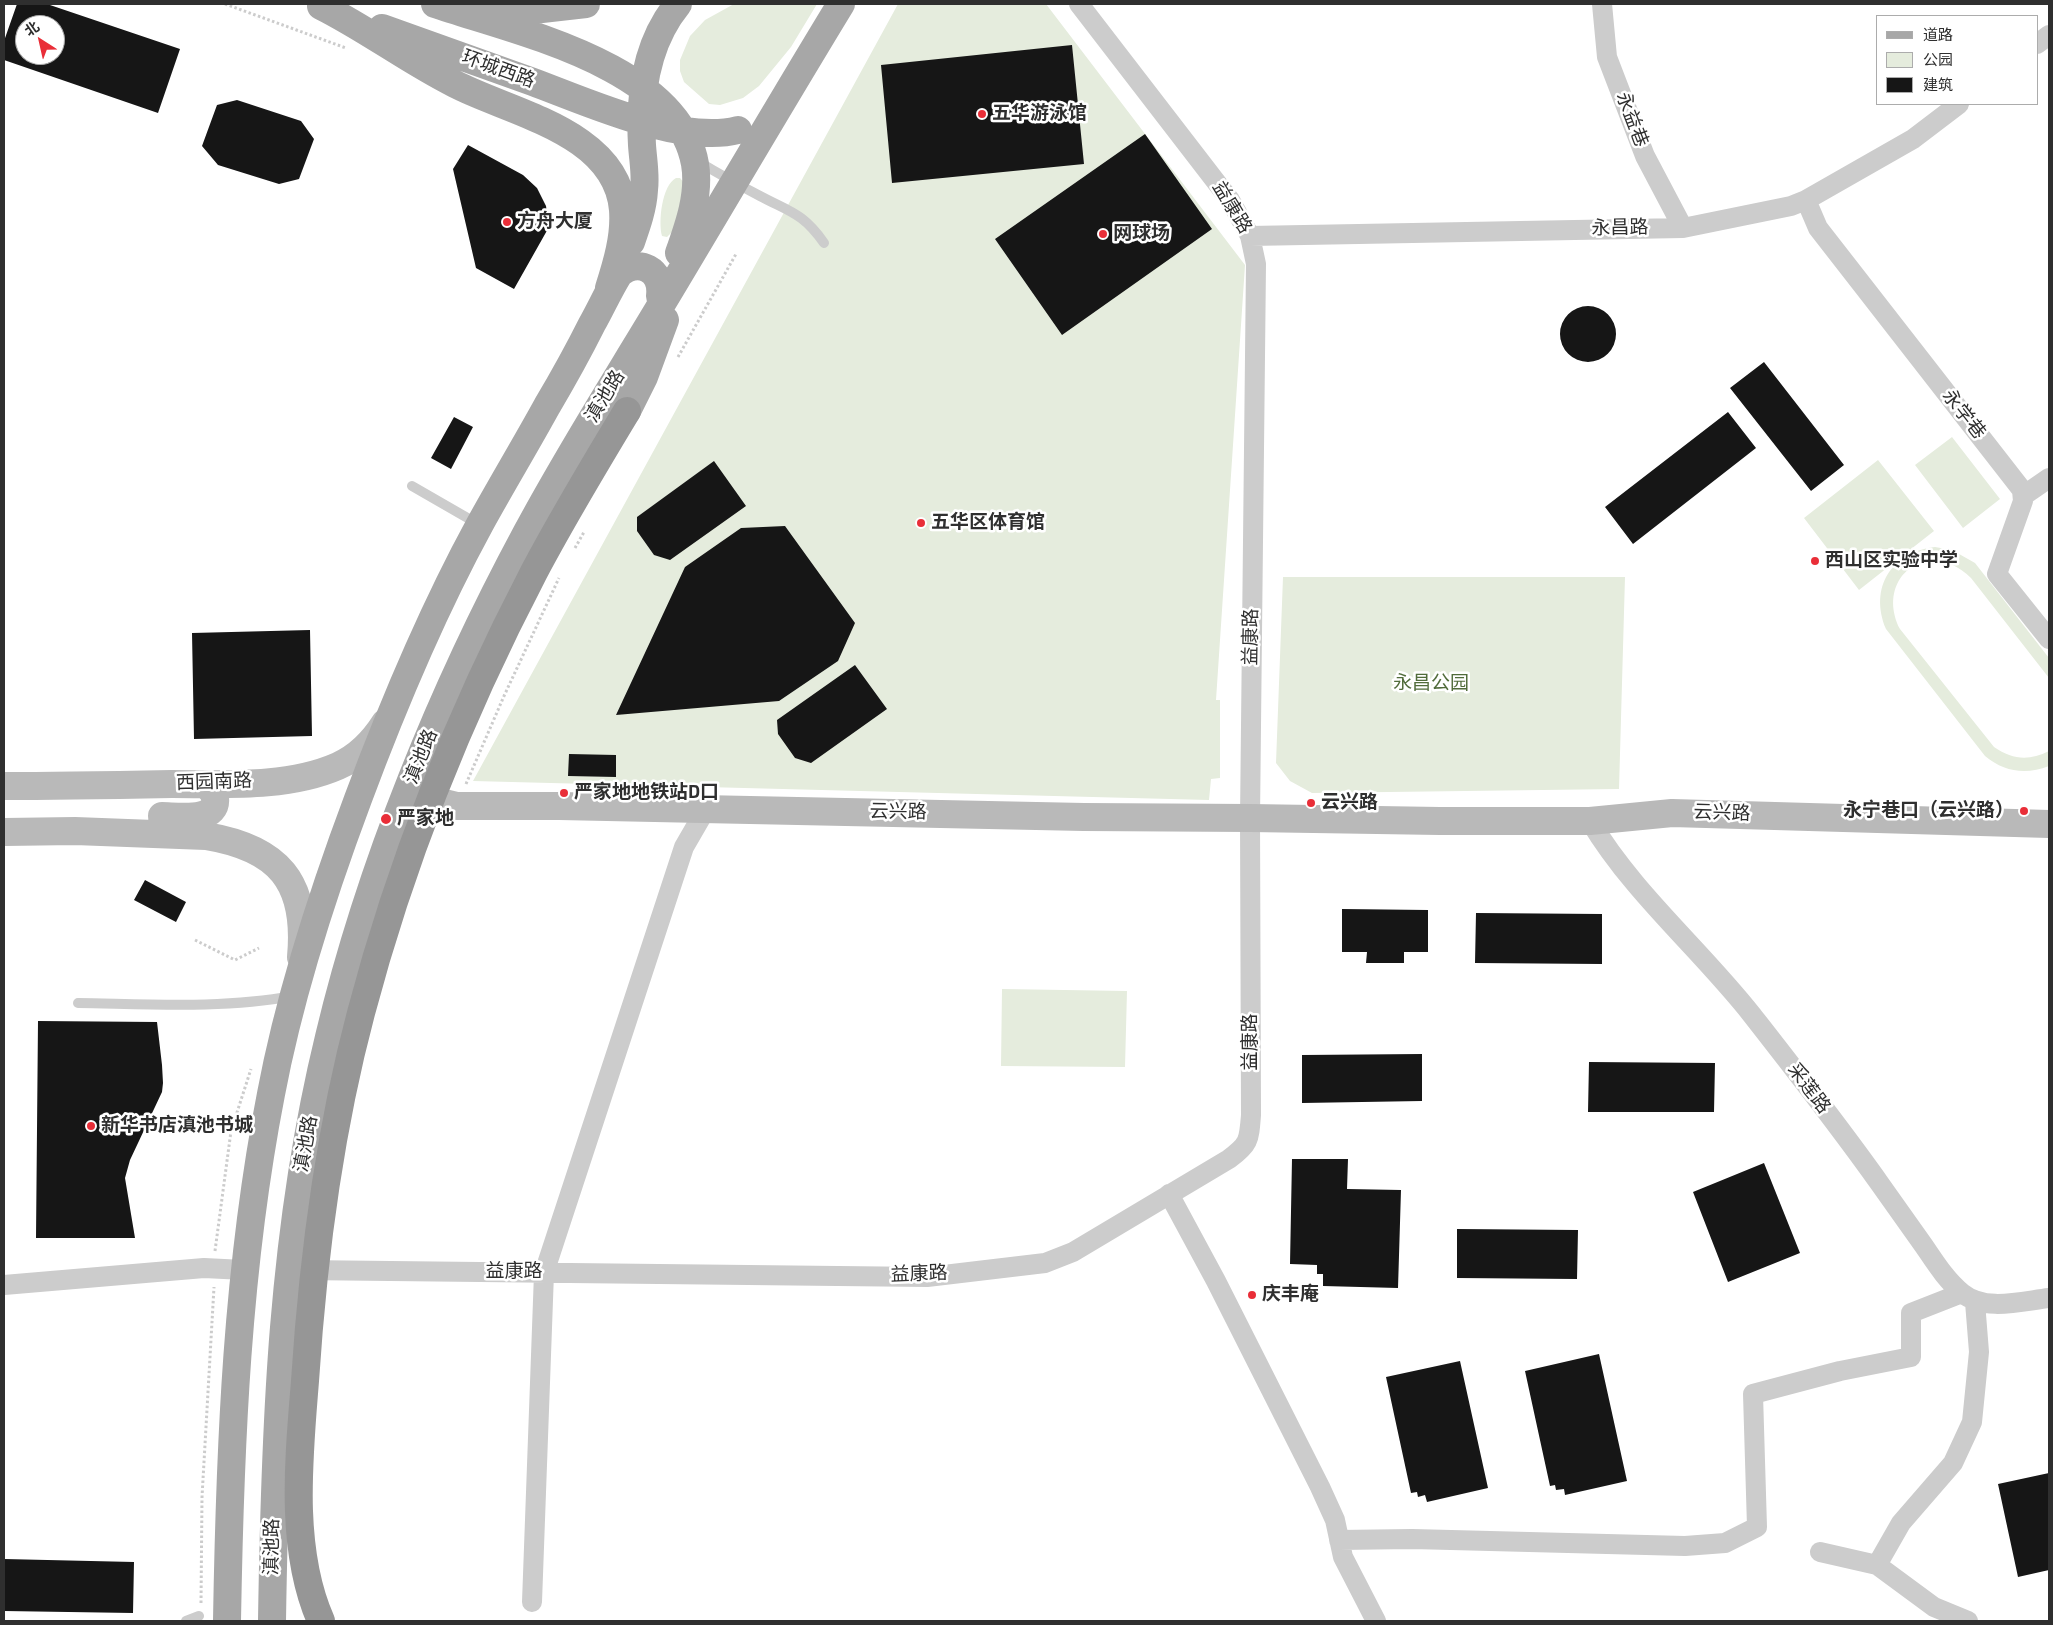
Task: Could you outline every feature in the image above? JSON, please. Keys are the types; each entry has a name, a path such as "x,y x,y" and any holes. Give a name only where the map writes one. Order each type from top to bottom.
{"highway":[{"path":"321,1621 309,1589 303,1563 300,1536 304,1390 310,1314 323,1206 334,1137 354,1042 379,950 413,850 472,702 538,564 571,504 627,411"}],"main road":[{"path":"440,6 512,11 586,4"},
{"path":"227,1621 231,1466 237,1347 244,1270 266,1116 293,995 347,827 394,706 426,634 479,525 615,281 636,229 643,202 645,180 642,120 648,66 658,34 678,4"},
{"path":"627,411 658,342 669,286 696,228 734,182 841,4"},
{"path":"318,5 446,80 553,126 586,147 599,158 609,170 618,189 623,209 623,227 611,280 594,321"},
{"name":"环城西路","path":"318,5 642,120 682,130 716,133 738,130"},
{"path":"440,6 521,30 564,46 601,63 644,89 668,110 688,142 694,159 696,228 669,326 627,411"},
{"path":"658,34 655,64 662,90 677,112 699,126 724,132 752,125 765,117 790,88"},
{"path":"615,281 625,269 641,266 655,274 661,288 669,286"},
{"name":"滇池路","path":"272,1621 279,1379 289,1270 307,1141 329,1036 352,951 407,793 435,723 482,620 530,527 669,286"},
{"path":"204,1619 231,1466"},
{"path":"275,1467 283,1621"}],"street":[{"name":"益康路","path":"289,1270 927,1277 1045,1263 1073,1252 1229,1159 1245,1147 1250,1134 1250,818 1256,264 1250,236 1230,200 1079,4"},
{"name":"永益巷","path":"1602,4 1607,57 1645,156 1683,228"},
{"path":"2038,43 2049,35"},
{"name":"永昌路","path":"1250,236 1683,228 1791,206 1806,200 1913,139 1957,105"},
{"name":"永学巷","path":"1806,200 1818,228 2022,490 2023,496"},
{"path":"2049,478 2023,496 1997,574 2049,639"},
{"name":"西园南路","path":"4,786 203,784 282,780 310,775 337,766 366,748 381,729 394,706"},
{"path":"75,831 130,816 204,816 213,808 215,797 212,791 203,784"},
{"name":"云兴路","path":"407,793 457,806 559,806 1074,817 1440,821 1590,821 1672,813 2049,824"},
{"path":"532,1602 544,1273 684,847 706,809"},
{"name":"采莲路","path":"1590,821 1612,856 1751,1014 1867,1165 1942,1272 1969,1297"},
{"path":"4,832 75,831 206,836 242,844 268,858 278,866 290,882 298,900 301,914 302,944 293,995"},
{"path":"1169,1194 1216,1280 1320,1488 1335,1520 1343,1557 1376,1621"},
{"path":"4,1285 204,1268 244,1270"},
{"path":"1339,1540 1412,1539 1685,1546 1725,1543 1756,1526 1753,1394 1840,1371 1911,1357 1911,1313 1969,1297 1991,1304 2049,1298"},
{"path":"1877,1565 1901,1522 1952,1463 1972,1422 1979,1352 1969,1297"},
{"path":"1820,1552 1877,1565 1934,1607 1968,1621"}],"lane":[{"path":"694,159 793,212 813,227 824,243"},
{"path":"412,486 479,525"},
{"path":"78,1003 158,1004 225,1002 267,1000 293,995"},
{"path":"186,1621 204,1619"}],"path":[{"path":"677,358 736,254"},
{"path":"570,557 585,531"},
{"path":"457,806 504,696 561,574"},
{"path":"195,940 235,960 260,948"}],"green space":[{"path":"734,4 817,4 791,47 759,86 743,98 720,105 709,104 684,82 680,71 680,60 690,36 705,20"},
{"name":"五华区体育馆","path":"898,4 1046,4 1245,265 1216,700 1220,700 1220,778 1211,779 1209,800 473,781"},
{"path":"676,178 680,178 685,184 674,230 667,237 662,236 661,230 662,204 667,188"},
{"path":"1952,437 2000,499 1963,528 1915,465"},
{"path":"1878,460 1934,531 1859,590 1804,518"},
{"path":"1935,547 1952,550 1975,563 2049,658 2049,678 1971,578 1955,566 1939,561 1923,562 1910,568 1900,579 1894,593 1894,610 1900,629 1994,747 2008,755 2021,758 2028,758 2049,751 2049,766 2024,771 2008,769 1985,756 1886,629 1881,614 1880,600 1882,586 1888,574 1906,556 1920,550"},
{"name":"永昌公园","path":"1283,577 1625,577 1619,789 1312,793 1290,781 1276,763"},
{"path":"1002,989 1127,991 1125,1067 1001,1066"}],"building":[{"path":"17,4 47,4 180,49 158,113 19,65 65,65 65,15 15,15 15,64 4,60 4,41"},
{"name":"五华游泳馆","path":"1072,45 1084,164 892,183 881,65"},
{"path":"237,100 301,121 314,139 299,179 279,184 218,165 202,146 217,105"},
{"name":"网球场","path":"1145,134 1212,229 1062,335 995,239"},
{"name":"方舟大厦","path":"468,145 523,175 537,188 546,206 549,227 514,289 476,268 453,169"},
{"path":"1583,306 1593,306 1608,314 1614,323 1616,334 1614,345 1608,354 1593,362 1583,362 1572,357 1565,350 1560,339 1560,329 1565,318 1572,311"},
{"path":"1764,362 1844,465 1811,491 1730,388"},
{"path":"1728,412 1756,448 1633,544 1605,507"},
{"path":"454,417 473,427 451,469 431,458"},
{"path":"714,461 746,506 670,560 654,555 637,531 637,517"},
{"path":"785,526 855,623 838,661 779,701 616,715 685,567 741,528"},
{"path":"310,630 312,736 194,739 192,633"},
{"path":"855,665 887,709 811,763 795,758 778,734 777,720"},
{"path":"569,754 616,755 616,777 568,776"},
{"path":"145,880 186,902 176,922 134,900"},
{"path":"1342,909 1428,910 1428,952 1404,952 1404,963 1366,963 1367,952 1342,952"},
{"path":"1476,913 1602,914 1602,964 1475,963"},
{"name":"新华书店滇池书城","path":"38,1021 157,1022 162,1065 162,1092 130,1160 125,1178 135,1238 36,1238"},
{"path":"1422,1054 1422,1101 1302,1103 1302,1055"},
{"path":"1589,1062 1715,1063 1714,1112 1588,1112"},
{"path":"1292,1159 1348,1159 1347,1189 1401,1190 1398,1288 1323,1286 1323,1274 1317,1274 1317,1265 1290,1264"},
{"path":"1764,1163 1800,1253 1728,1282 1693,1192"},
{"path":"1457,1229 1578,1230 1577,1279 1457,1278"},
{"path":"1599,1354 1627,1481 1565,1495 1564,1489 1556,1490 1555,1485 1550,1486 1525,1371"},
{"path":"1460,1361 1488,1488 1427,1502 1425,1495 1418,1497 1417,1492 1411,1493 1386,1377"},
{"path":"2049,1473 2049,1570 2018,1577 1998,1484"},
{"path":"4,1559 134,1562 133,1613 4,1611"}],"place":[{"name":"五华游泳馆","path":"982,114"},
{"name":"方舟大厦","path":"507,222"},
{"name":"网球场","path":"1103,234"},
{"name":"五华区体育馆","path":"921,523"},
{"name":"西山区实验中学","path":"1815,561"},
{"name":"严家地地铁站D口","path":"564,793"},
{"name":"云兴路","path":"1311,803"},
{"name":"永宁巷口（云兴路）","path":"2024,811"},
{"name":"严家地","path":"386,819"},
{"name":"新华书店滇池书城","path":"91,1126"},
{"name":"庆丰庵","path":"1252,1295"}]}
